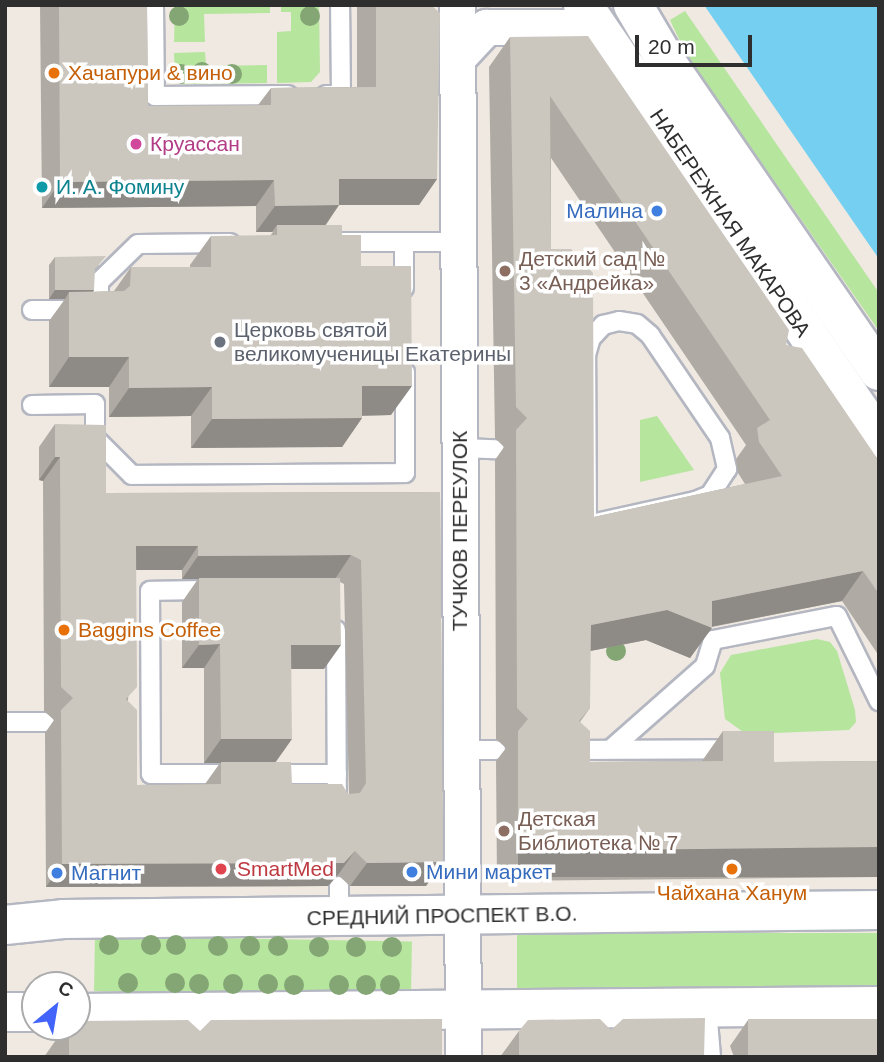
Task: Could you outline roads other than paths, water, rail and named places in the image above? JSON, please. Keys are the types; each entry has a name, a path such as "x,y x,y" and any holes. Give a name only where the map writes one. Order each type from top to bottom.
{"street":[{"name":"НАБЕРЕЖНАЯ МАКАРОВА","path":"633,5 669,66 879,370"},
{"name":"НАБЕРЕЖНАЯ МАКАРОВА","path":"592,19 804,349 879,439"},
{"path":"453,30 486,26 571,27 592,19"},
{"name":"ТУЧКОВ ПЕРЕУЛОК","path":"453,30 460,242 459,750 463,1057"},
{"name":"СРЕДНИЙ ПРОСПЕКТ В.О.","path":"5,925 339,902 460,915 879,910"},
{"path":"91,1014 174,1022 463,1010 591,1021 707,1008 879,1006"}],"lane":[{"path":"154,5 155,96 341,95 349,29 340,5"},
{"path":"404,242 404,310"},
{"path":"324,243 460,242"},
{"path":"32,310 99,310 99,282 138,244 244,243"},
{"path":"620,321 637,324 650,335 712,411 727,453 727,469 710,495 695,501 587,525 580,451 586,355 590,338 603,325 620,321"},
{"path":"804,349 844,321"},
{"path":"32,405 95,404 96,438 132,475 405,473 405,351"},
{"path":"460,448 495,449"},
{"path":"230,590 150,591 151,774 337,774"},
{"path":"336,616 337,807"},
{"path":"611,750 705,666 713,640 836,616 879,701"},
{"path":"5,722 44,722"},
{"path":"131,722 151,722"},
{"path":"569,750 749,749"},
{"path":"459,750 496,750"},
{"path":"707,1008 711,1057"}],"water":[{"path":"704,5 879,5 879,259"}],"place":[{"name":"Хачапури & вино","path":"54,73"},
{"name":"Круассан","path":"136,144"},
{"name":"И. А. Фомину","path":"42,187"},
{"name":"Малина","path":"657,211"},
{"name":"Детский сад № 3 «Андрейка»","path":"505,271"},
{"name":"Церковь святой великомученицы Екатерины","path":"220,342"},
{"name":"Baggins Coffee","path":"64,630"},
{"name":"Детская Библиотека № 7","path":"504,831"},
{"name":"SmartMed","path":"221,869"},
{"name":"Чайхана Ханум","path":"732,869"},
{"name":"Мини маркет","path":"412,872"},
{"name":"Магнит","path":"57,873"}]}
